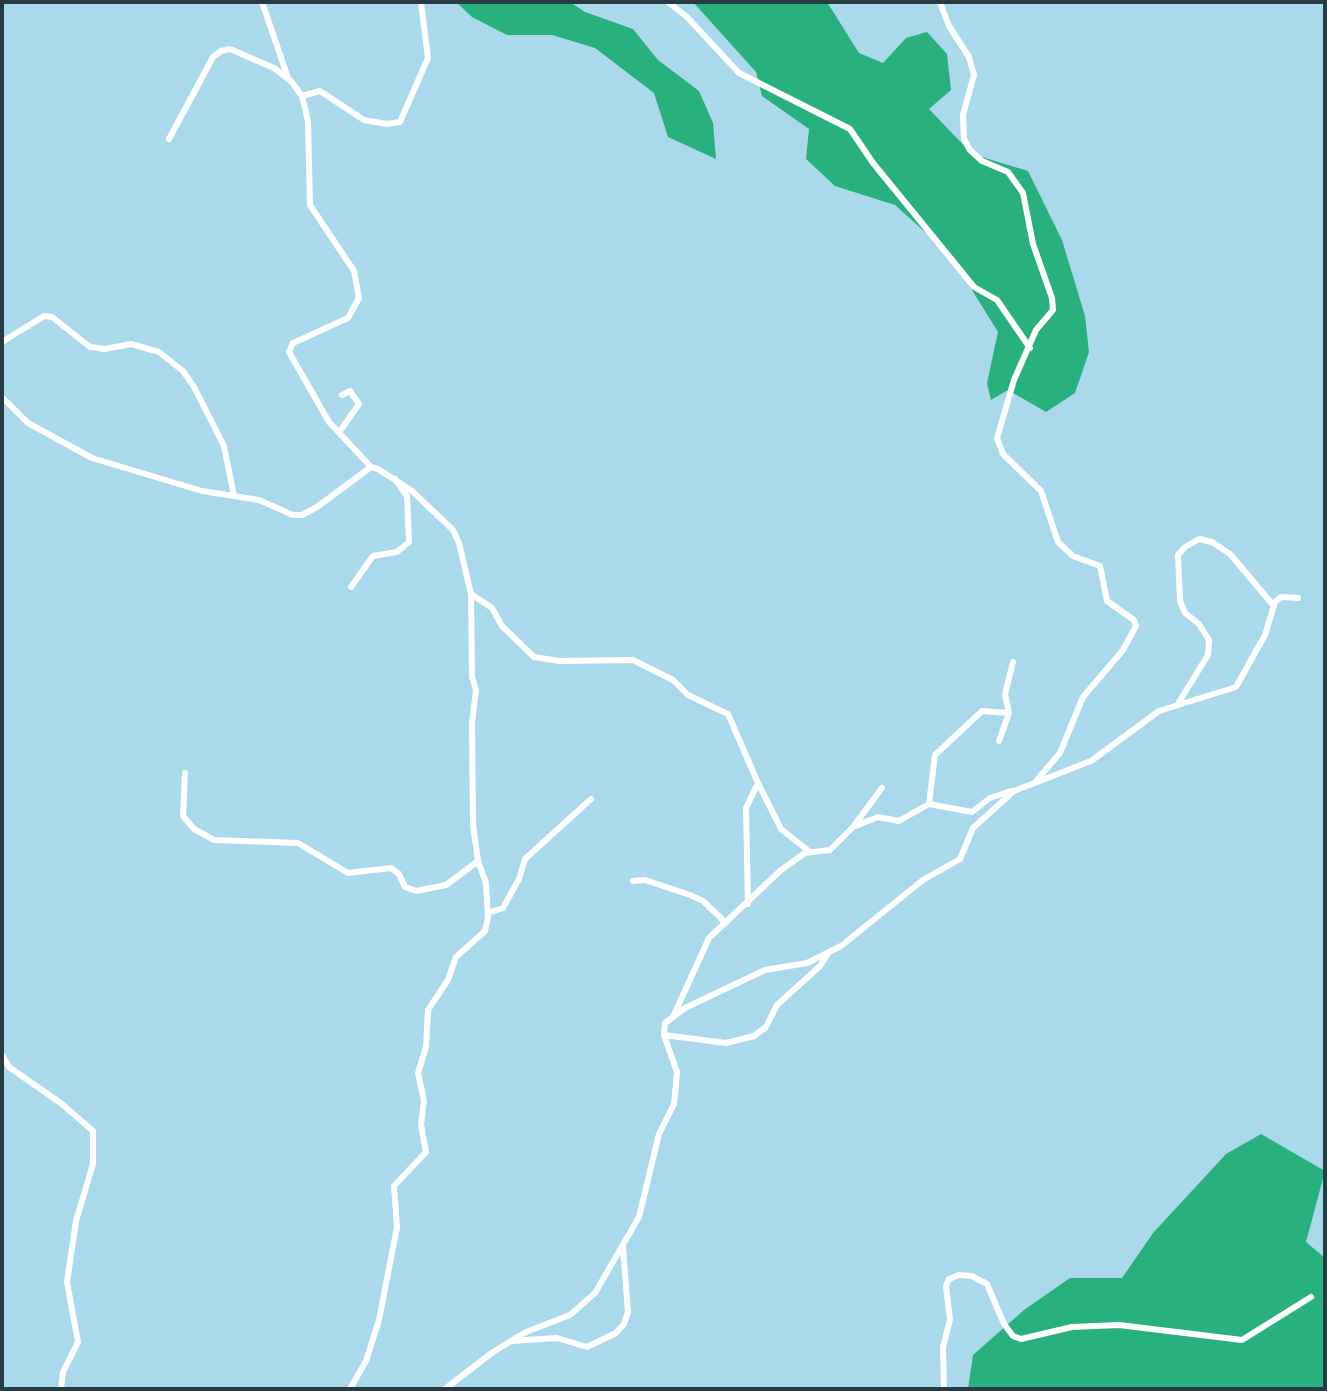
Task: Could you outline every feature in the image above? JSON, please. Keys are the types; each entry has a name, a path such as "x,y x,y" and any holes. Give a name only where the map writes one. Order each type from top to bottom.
{"street":[{"path":"262,2 288,78"},
{"path":"302,96 320,91 364,120 387,124 400,122 428,58 421,2"},
{"path":"668,2 739,73 783,98 814,109 850,129 873,163 974,287 997,300 1030,348"},
{"path":"940,2 949,26 969,57 974,75 963,115 964,139 982,161 1008,172 1023,193 1033,244 1052,298 1053,310 1036,330 998,426 1000,446 1010,461 1041,491 1058,542 1073,556 1100,566 1107,601 1134,620 1136,626 1123,650 1083,697 1060,753 1037,780"},
{"path":"169,139 213,57 221,51 230,49 274,68 288,78 302,96 308,121 310,205 354,271 359,298 348,318 293,343 289,352 329,422 371,467 391,473 453,530 471,594 472,677 476,690 472,723 473,825 478,861 486,883 488,913 485,931 456,957 448,980 428,1010 426,1047 418,1073 424,1101 421,1125 426,1152 394,1186 397,1227 379,1320 366,1361 350,1389"},
{"path":"2,342 44,316 52,317 90,347 105,349 131,344 159,352 183,371 194,387 224,446 234,496"},
{"path":"340,431 359,404 350,391 342,395"},
{"path":"2,397 28,423 92,458 154,479 302,515 371,467"},
{"path":"351,587 364,564 373,556 397,552 409,542 407,496 391,473"},
{"path":"1179,702 1208,655 1209,640 1199,624 1185,613 1180,601 1178,555 1185,547 1199,539 1230,554 1274,606"},
{"path":"471,594 492,608 502,626 538,659 633,660 673,680 688,695 720,708 730,718 781,829 810,852"},
{"path":"445,1389 512,1341 570,1315 595,1293 639,1217 659,1134 676,1096 677,1072 663,1027 673,1017 765,970 807,963 829,952 890,909 923,880 950,868 960,859 973,828 1014,791 1091,761 1146,718 1179,702 1236,687 1265,635 1274,606 1281,597 1298,598"},
{"path":"999,741 1009,713 1005,694 1013,662"},
{"path":"929,804 935,755 982,711 1009,713"},
{"path":"185,773 183,816 194,829 214,840 298,843 348,873 391,868 399,874 405,887 416,891 446,885 478,861"},
{"path":"748,904 746,808 758,783"},
{"path":"673,1017 704,945 775,875 810,852 830,850 853,827 882,788"},
{"path":"853,827 878,817 899,821 929,804 972,812 1002,792 1014,791"},
{"path":"488,913 503,908 519,879 525,859 591,799"},
{"path":"633,881 645,880 690,895 703,901 726,923"},
{"path":"664,1035 726,1043 754,1036 766,1027 777,1005 820,966 829,952"},
{"path":"2,1055 9,1067 93,1131 93,1164 76,1221 67,1282 78,1342 63,1372 61,1389"},
{"path":"512,1341 557,1338 587,1347 616,1333 628,1312 624,1245"},
{"path":"944,1389 943,1347 950,1320 946,1286 949,1279 959,1275 972,1276 987,1284 1004,1324 1013,1336 1021,1339 1072,1327 1119,1325 1242,1340 1311,1297"}],"green space":[{"path":"456,2 570,2 585,12 633,29 658,60 699,91 713,123 716,159 668,137 654,93 595,48 552,35 507,35 472,17"},
{"path":"693,2 827,2 859,53 883,63 906,38 927,32 947,54 951,90 929,109 972,154 1028,171 1062,240 1085,316 1089,352 1075,393 1046,412 1008,390 991,400 987,383 998,332 962,274 934,240 895,205 835,186 806,159 809,129 762,96 756,72"},
{"path":"1261,1134 1325,1171 1306,1242 1325,1258 1325,1389 968,1389 973,1355 1024,1310 1070,1278 1122,1278 1153,1233 1226,1154"}]}
